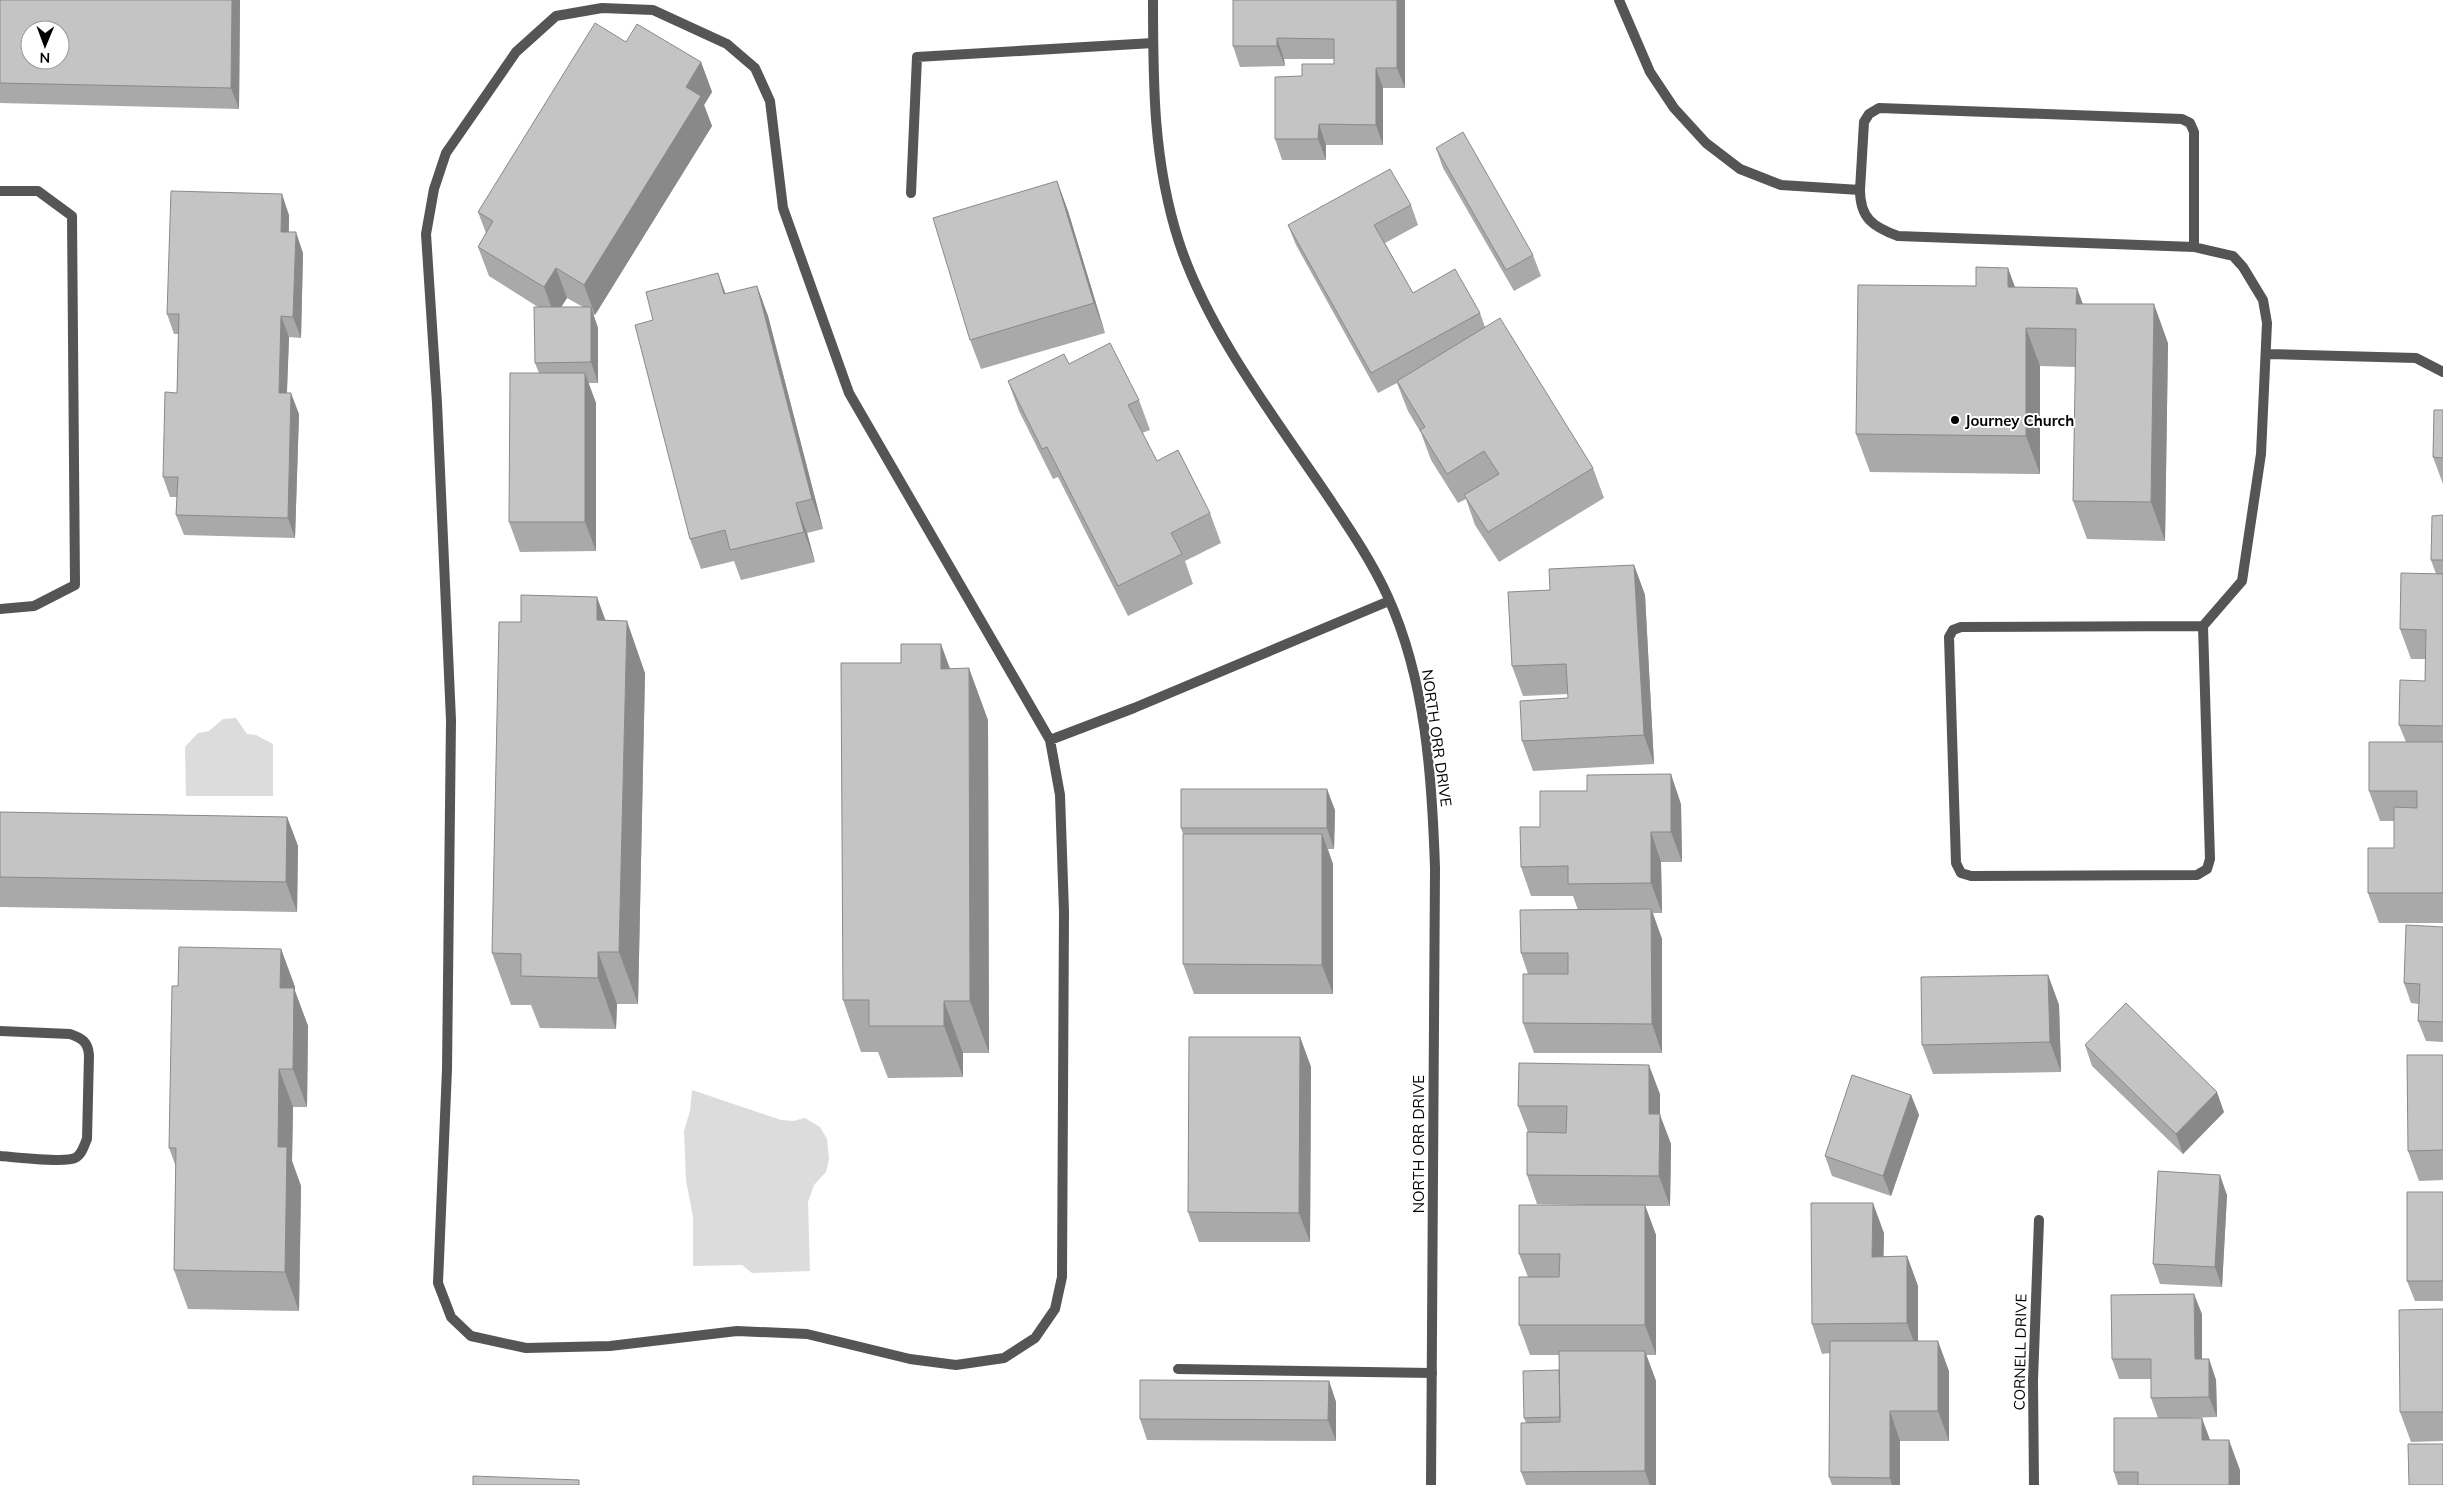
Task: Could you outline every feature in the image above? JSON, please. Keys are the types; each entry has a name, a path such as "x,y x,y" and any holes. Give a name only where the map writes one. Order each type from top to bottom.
{"street":[{"name":"NORTH ORR DRIVE","path":"1153,0 1153,103 1165,194 1179,243 1196,286 1220,333 1359,544 1389,601 1417,684 1433,805 1436,868 1430,1485"},
{"path":"1619,0 1650,72 1674,108 1706,143 1740,169 1781,185 1860,190"},
{"path":"602,4 653,10 727,44 754,68 770,101 784,208 849,393 1050,740 1060,795 1064,912 1062,1277 1055,1309 1035,1338 1004,1358 956,1365 910,1359 807,1334 737,1331 610,1346 526,1348 471,1336 450,1318 438,1282 447,1069 451,720 437,402 426,234 434,189 446,153 516,52 556,16 602,4"},
{"path":"911,193 917,57 1153,43"},
{"path":"2194,246 2194,132 2190,123 2182,119 1879,108 1869,114 1864,122 1860,203 1863,214 1884,231 1898,236 2194,246 2233,256 2252,280 2263,300 2267,323 2261,454 2242,581 2203,626 2210,859 2207,869 2197,875 1971,876 1961,873 1956,863 1949,637 1953,630 1961,627 2203,626"},
{"path":"0,191 38,191 72,216 75,585 34,606 0,609"},
{"path":"2266,354 2416,358 2443,372"},
{"path":"1050,740 1134,708 1389,601"},
{"path":"0,1031 70,1034 81,1038 88,1045 89,1055 87,1139 82,1151 75,1158 62,1160 0,1156"},
{"name":"CORNELL DRIVE","path":"2034,1485 2033,1380 2039,1220"},
{"path":"1178,1368 1432,1373"}],"shaded area":[{"path":"236,718 247,734 256,735 273,744 273,796 186,796 185,747 198,733 209,731 223,719"},
{"path":"692,1090 781,1120 793,1121 805,1118 820,1127 827,1139 829,1159 826,1172 814,1185 808,1202 810,1271 752,1273 742,1265 693,1266 693,1217 686,1180 684,1131 690,1111"}],"building":[{"path":"0,0 232,0 231,88 0,83"},
{"path":"1233,0 1397,0 1397,68 1376,68 1376,125 1319,124 1318,139 1275,139 1275,77 1302,76 1302,64 1334,64 1334,39 1277,38 1277,46 1233,46"},
{"path":"595,23 626,42 637,24 701,62 686,87 701,96 584,285 556,268 544,287 478,247 493,221 478,212"},
{"path":"1463,132 1533,255 1506,270 1436,148"},
{"path":"1390,169 1411,205 1374,225 1413,293 1455,269 1480,313 1371,373 1288,225"},
{"path":"1057,181 1094,303 970,340 933,218"},
{"path":"171,191 282,194 281,232 296,232 293,317 281,316 279,393 291,393 288,518 176,515 178,477 163,477 165,392 177,393 179,314 167,314"},
{"name":"Journey Church","path":"1976,267 2008,268 2008,287 2077,288 2076,304 2154,304 2151,502 2073,501 2076,329 2026,328 2026,436 1856,434 1858,285 1976,286"},
{"path":"718,273 724,294 757,286 812,499 796,503 804,532 730,550 725,530 690,539 635,325 653,320 646,292"},
{"path":"534,307 591,307 591,362 535,363"},
{"path":"1500,318 1593,468 1488,532 1464,495 1499,474 1484,451 1447,474 1420,430 1425,427 1397,381"},
{"path":"1110,343 1139,400 1128,405 1157,461 1178,450 1210,513 1171,533 1182,554 1118,586 1047,447 1042,449 1008,381 1064,354 1069,364"},
{"path":"510,373 585,373 585,522 509,522"},
{"path":"2434,410 2443,410 2443,458 2433,457"},
{"path":"2443,515 2443,560 2431,560 2432,516"},
{"path":"1634,565 1644,735 1522,741 1520,701 1568,698 1566,664 1512,666 1508,592 1550,590 1549,569"},
{"path":"2401,573 2443,574 2443,726 2399,725 2400,680 2425,681 2426,630 2400,629"},
{"path":"521,595 597,597 597,620 627,621 619,952 598,952 598,978 521,976 521,954 492,953 499,622 521,622"},
{"path":"901,644 941,644 941,669 969,668 970,1001 944,1001 944,1026 869,1026 869,1000 843,1000 841,663 901,663"},
{"path":"2369,742 2443,742 2443,893 2368,893 2368,848 2394,848 2394,807 2417,808 2417,791 2369,791"},
{"path":"1671,774 1671,832 1651,832 1651,883 1568,884 1568,866 1521,867 1520,827 1540,827 1540,791 1587,791 1587,775"},
{"path":"1181,789 1327,789 1327,828 1181,828"},
{"path":"0,812 287,817 286,882 0,877"},
{"path":"1183,834 1322,834 1322,965 1183,964"},
{"path":"1651,909 1652,1024 1523,1023 1523,974 1568,974 1568,953 1521,953 1520,910"},
{"path":"2406,925 2443,927 2443,1022 2418,1021 2420,984 2404,983"},
{"path":"179,947 281,949 280,988 294,988 293,1069 279,1069 278,1147 287,1147 285,1272 174,1270 176,1148 169,1148 172,986 178,986"},
{"path":"2048,975 2050,1042 1922,1045 1921,977"},
{"path":"2126,1003 2217,1092 2176,1134 2085,1045"},
{"path":"1189,1037 1300,1037 1299,1213 1188,1212"},
{"path":"2407,1055 2443,1055 2443,1150 2408,1151"},
{"path":"1519,1063 1649,1065 1649,1114 1660,1114 1659,1176 1527,1175 1527,1132 1566,1133 1567,1106 1518,1106"},
{"path":"1852,1075 1911,1095 1883,1176 1825,1156"},
{"path":"2158,1171 2220,1175 2215,1267 2153,1264"},
{"path":"2407,1192 2443,1192 2443,1281 2407,1281"},
{"path":"1811,1203 1873,1203 1872,1257 1907,1256 1907,1323 1812,1324"},
{"path":"1519,1205 1645,1205 1645,1325 1519,1325 1519,1277 1559,1277 1560,1254 1519,1254"},
{"path":"2194,1294 2195,1359 2209,1359 2209,1397 2151,1398 2151,1359 2112,1359 2111,1295"},
{"path":"2443,1309 2443,1412 2400,1412 2399,1310"},
{"path":"1830,1341 1938,1341 1938,1411 1890,1411 1890,1478 1829,1477"},
{"path":"1559,1351 1645,1351 1645,1471 1521,1472 1521,1423 1560,1422"},
{"path":"1559,1370 1560,1417 1524,1418 1523,1371"},
{"path":"1140,1380 1329,1381 1328,1420 1140,1419"},
{"path":"2114,1418 2202,1418 2202,1440 2229,1440 2229,1485 2138,1485 2138,1472 2114,1472"},
{"path":"2408,1444 2443,1444 2443,1485 2409,1485"},
{"path":"473,1476 579,1480 579,1485 473,1485"}],"place":[{"name":"Journey Church","path":"1955,420"}]}
